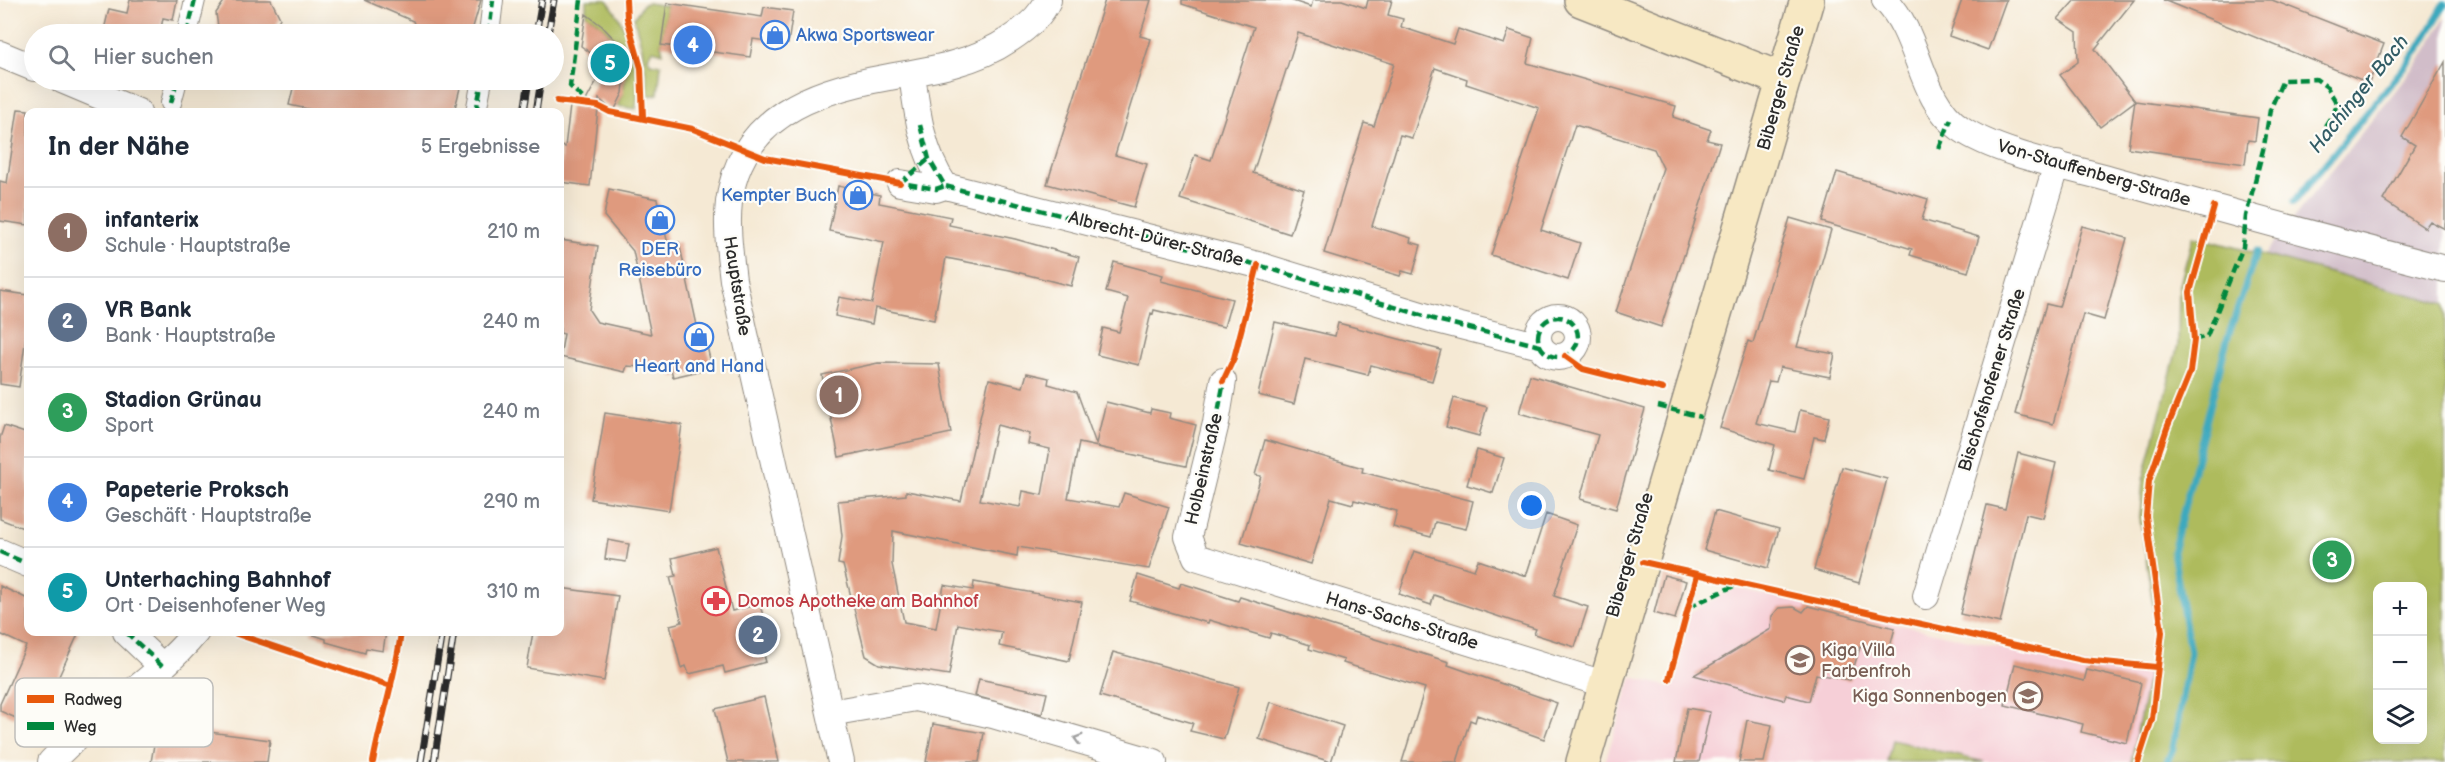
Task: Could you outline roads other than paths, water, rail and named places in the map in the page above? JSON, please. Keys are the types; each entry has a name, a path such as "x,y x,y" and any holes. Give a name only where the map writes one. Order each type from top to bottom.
{"main road":[{"path":"1581,0 1783,80"},
{"name":"Biberger Straße","path":"1583,762 1807,0"}],"street":[{"path":"189,24 195,0"},
{"name":"Hauptstraße","path":"842,762 733,280 728,232 729,202 735,177 761,133 780,113 822,92 912,74 975,58 1002,45 1022,31 1048,0"},
{"name":"Von-Stauffenberg-Straße","path":"1885,0 1908,31 1928,86 1959,128 1981,140 2056,164 2445,269"},
{"path":"490,24 493,2"},
{"path":"0,54 24,64"},
{"path":"912,74 920,125 929,159 945,186"},
{"path":"86,90 128,108"},
{"path":"171,103 174,90"},
{"path":"476,108 479,90"},
{"name":"Albrecht-Dürer-Straße","path":"929,159 900,183 936,189 945,186 1258,265 1437,320 1540,346"},
{"name":"Bischofshofener Straße","path":"1926,596 2056,164"},
{"name":"Holbeinstraße","path":"1197,556 1188,537 1216,423 1222,381"},
{"path":"0,552 24,562"},
{"name":"Hans-Sachs-Straße","path":"1197,556 1607,685"},
{"path":"130,636 163,667"},
{"path":"149,678 163,667 192,636"},
{"path":"830,713 916,698 959,707 1155,762"},
{"path":"51,762 66,747"}],"waterway":[{"name":"Hachinger Bach","path":"2294,202 2419,49 2445,4"},
{"name":"Hachinger Bach","path":"2167,762 2173,748 2190,652 2173,552 2227,340 2257,251"}],"railway":[{"path":"538,24 542,0"},
{"path":"550,24 554,0"},
{"path":"525,108 527,90"},
{"path":"537,108 539,90"},
{"path":"421,762 441,636"},
{"path":"434,762 453,636"}],"place":[{"name":"Akwa Sportswear","path":"775,35"},
{"name":"Papeterie Proksch","path":"693,45"},
{"name":"Unterhaching Bahnhof","path":"610,63"},
{"name":"Kempter Buch","path":"858,195"},
{"name":"DER Reisebüro","path":"660,220"},
{"name":"Heart and Hand","path":"699,337"},
{"name":"infanterix","path":"839,395"},
{"name":"Stadion Grünau","path":"2332,560"},
{"name":"Domos Apotheke am Bahnhof","path":"716,601"},
{"name":"VR Bank","path":"758,635"},
{"name":"Kiga Villa Farbenfroh","path":"1800,660"},
{"name":"Kiga Sonnenbogen","path":"2028,696"}]}
